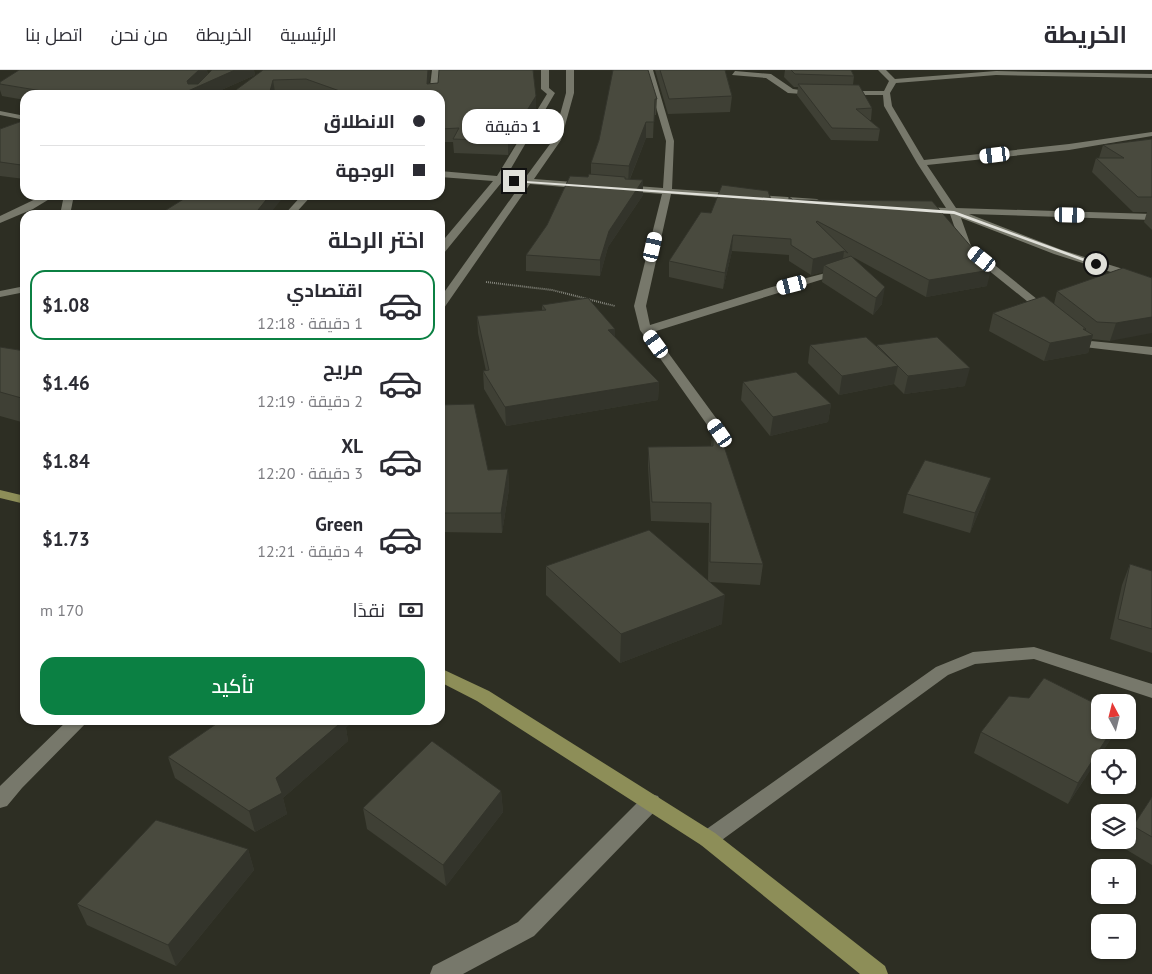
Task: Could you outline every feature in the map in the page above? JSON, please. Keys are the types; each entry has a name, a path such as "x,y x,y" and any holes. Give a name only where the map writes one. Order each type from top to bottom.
{"main road":[{"path":"0,494 20,499"},
{"path":"445,677 483,696 708,839 877,974"}],"street":[{"path":"434,90 436,70"},
{"path":"445,245 500,179 551,93 545,90 545,70"},
{"path":"445,300 557,140 570,92 570,70"},
{"path":"649,70 670,141 667,191 640,306 646,330 720,433"},
{"path":"882,70 893,81 996,73 1152,76"},
{"path":"735,73 768,76 791,91 826,93"},
{"path":"893,81 886,93 888,106 921,163 954,212 966,247 1088,344 1152,352"},
{"path":"836,93 886,93"},
{"path":"0,113 20,117"},
{"path":"921,163 1069,147 1152,134"},
{"path":"445,174 598,186"},
{"path":"617,188 831,203"},
{"path":"25,210 43,200"},
{"path":"294,210 302,200"},
{"path":"907,209 1152,217"},
{"path":"0,220 20,212"},
{"path":"954,212 1058,252 1152,282"},
{"path":"646,330 776,289 842,272"},
{"path":"0,294 20,290"},
{"path":"708,839 942,670 972,658 1034,652 1152,691"},
{"path":"0,800 15,782 75,725"},
{"path":"441,974 526,929 651,802"}],"path":[{"path":"460,280 552,290 619,307 640,306"}],"building":[{"path":"19,70 199,70 187,81 188,84 198,84 212,70 235,70 190,90 36,90 0,84 0,82"},
{"path":"263,70 428,70 427,84 438,83 439,70 533,70 536,96 508,141 453,139 459,128 445,129 445,90 337,90 306,79 273,80 270,90 236,90"},
{"path":"613,70 648,70 657,99 655,99 654,122 646,122 629,166 591,163 599,140"},
{"path":"660,70 725,70 732,96 669,99"},
{"path":"791,70 851,70 854,76 795,74"},
{"path":"798,84 859,85 872,108 856,109 880,129 832,128"},
{"path":"20,122 20,165 0,162 0,129"},
{"path":"1152,139 1152,197 1138,197 1096,158 1124,158 1103,145"},
{"path":"589,174 643,180 609,231 600,260 526,255 547,225 570,176 588,177"},
{"path":"722,185 768,191 771,200 789,200 789,197 793,200 932,201 991,270 929,280 817,221 848,253 844,251 813,259 791,245 791,239 733,235 725,273 669,261 701,212 711,213"},
{"path":"182,200 266,200 258,210 166,210"},
{"path":"851,256 885,287 876,298 824,265"},
{"path":"1123,268 1152,278 1152,317 1116,323 1097,322 1057,291"},
{"path":"1044,296 1086,329 1083,329 1093,335 1050,343 993,313"},
{"path":"588,298 615,329 608,330 659,382 505,407 483,371 489,370 477,316 546,310 542,305"},
{"path":"866,337 898,366 842,376 810,345"},
{"path":"937,337 970,368 908,376 877,345"},
{"path":"0,347 20,350 20,398 0,392"},
{"path":"796,372 831,404 773,417 743,382"},
{"path":"474,404 488,470 508,469 501,513 445,513 445,405"},
{"path":"713,428 718,428 763,564 710,562 711,503 652,502 648,447 713,446"},
{"path":"925,460 991,478 975,513 907,494"},
{"path":"649,530 725,595 621,634 546,566"},
{"path":"1130,564 1152,571 1152,629 1118,619"},
{"path":"1044,678 1091,702 1091,739 1106,739 1100,749 1091,749 1091,763 1078,783 981,732 1009,696 1029,698"},
{"path":"215,725 338,725 276,778 282,793 249,811 168,757"},
{"path":"432,741 501,791 443,865 363,808"},
{"path":"1152,797 1152,837 1136,828 1136,821"},
{"path":"156,820 248,849 168,945 77,904"}],"route":[{"path":"514,181 954,212 1058,252 1096,264"}]}
